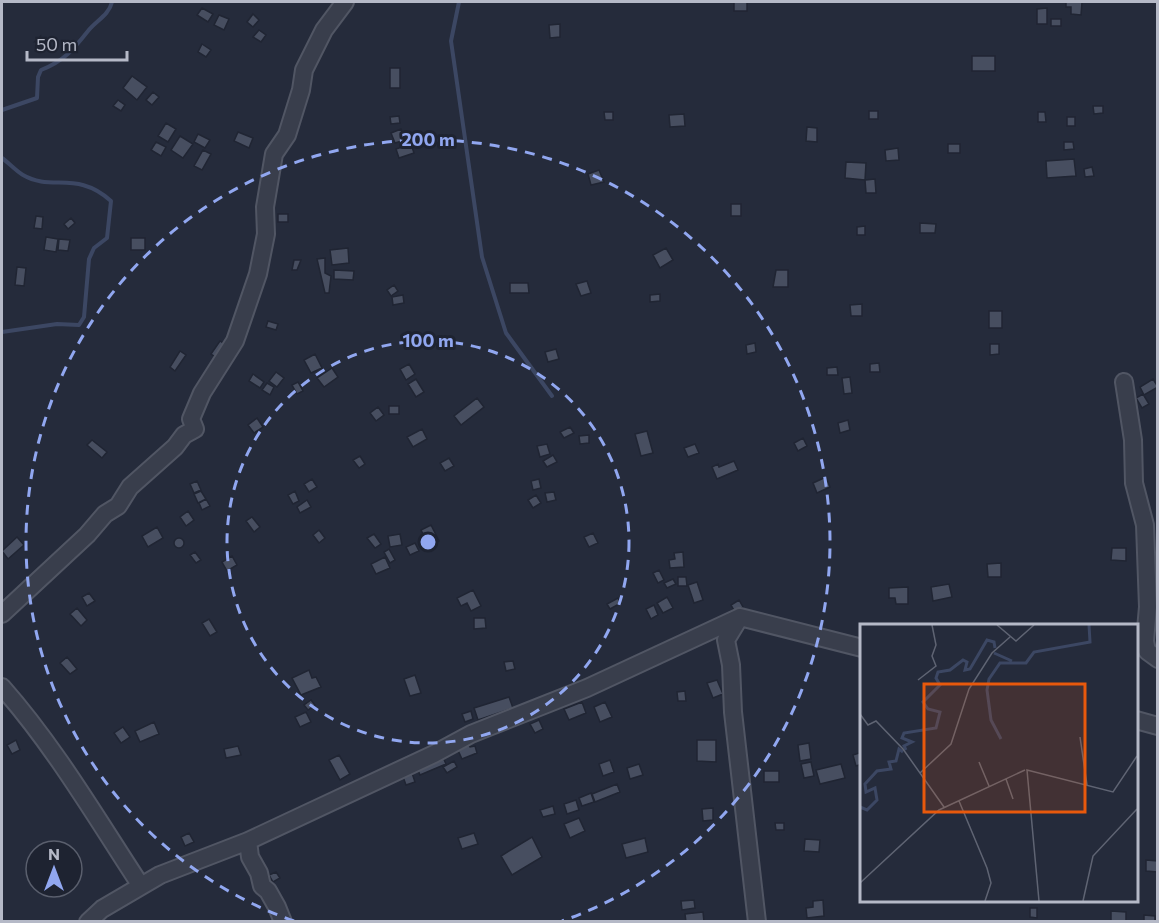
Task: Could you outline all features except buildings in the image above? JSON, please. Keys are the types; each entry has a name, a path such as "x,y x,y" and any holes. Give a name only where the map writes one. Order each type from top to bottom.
{"street":[{"path":"2,614 87,535 105,514 118,506 130,487 175,447 184,435 195,429 191,419 202,393 235,341 258,273 266,234 265,207 274,154 287,135 295,113 302,90 304,70 324,30 345,2"},
{"path":"1124,382 1133,440 1134,483 1145,525 1148,607 1145,641 1147,651 1158,658"},
{"path":"88,921 102,909 160,875 248,841 434,754 471,734 587,688 740,617 860,647"},
{"path":"740,617 726,640 731,664 733,712 757,921"},
{"path":"2,687 60,764 141,886"},
{"path":"1138,720 1158,726"},
{"path":"248,841 250,857 259,873 262,886 268,891 283,921"}],"waterway":[{"path":"2,110 37,98 38,77 41,70 68,54 105,14 112,2"},
{"path":"459,2 451,41 482,257 506,333 552,396"},
{"path":"2,158 20,173 34,180 87,186 111,201 107,238 94,248 89,259 84,317 79,325 57,324 2,332"}]}
